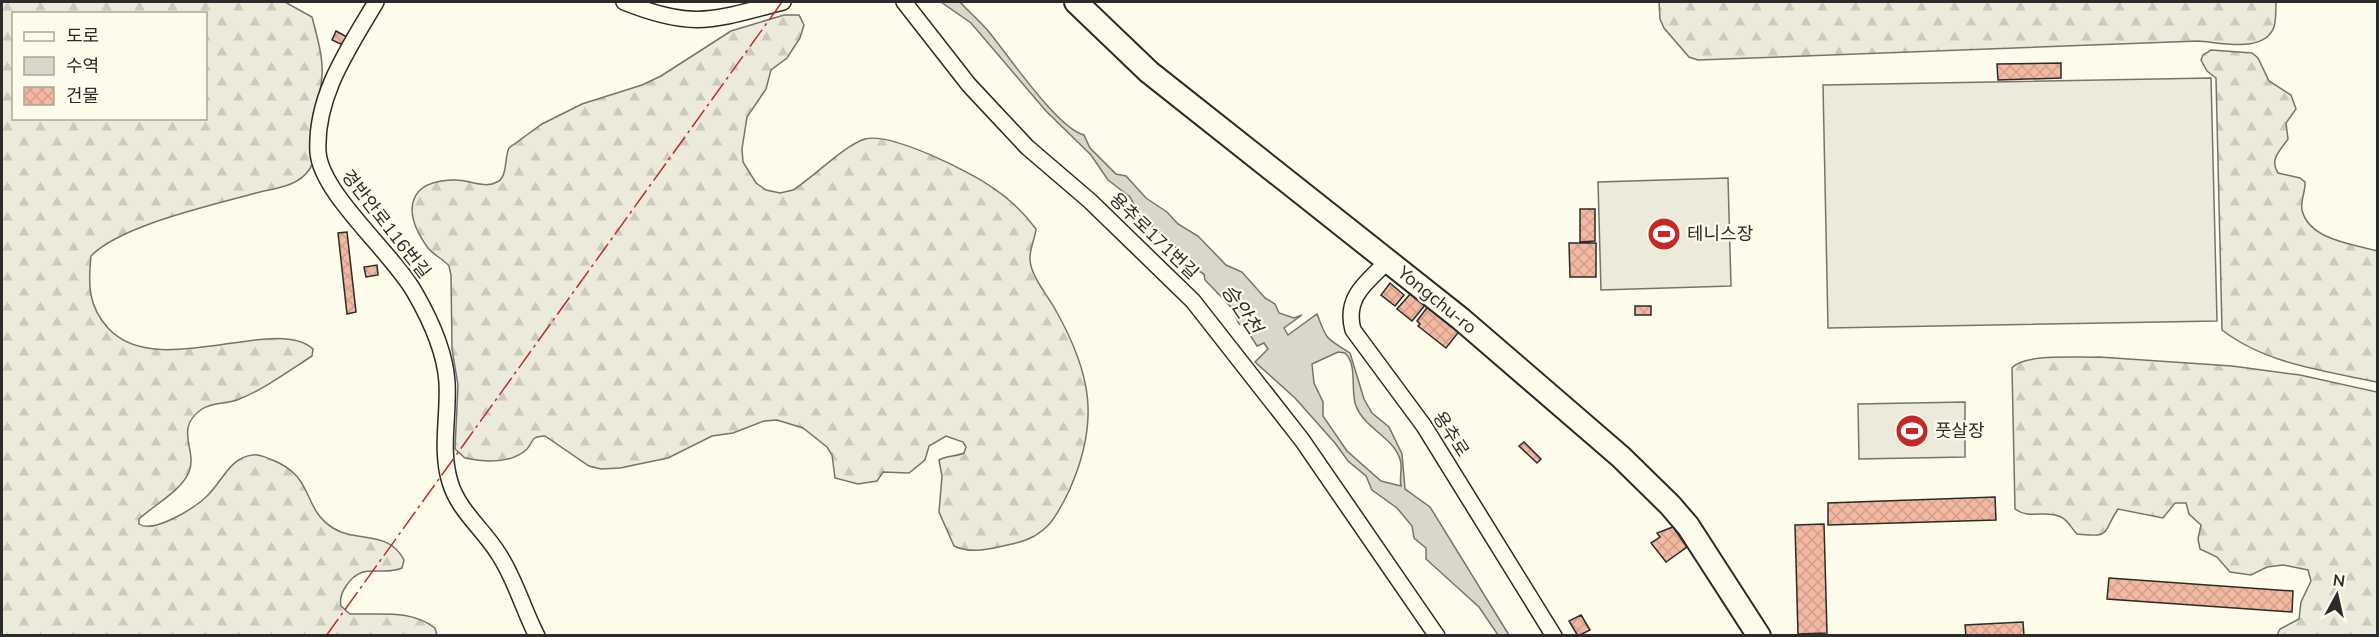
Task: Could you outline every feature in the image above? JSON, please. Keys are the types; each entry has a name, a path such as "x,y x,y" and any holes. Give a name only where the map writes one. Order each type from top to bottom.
{"street":[{"name":"경반안로116번길","path":"376,2 345,55 325,100 319,135 322,171 331,187 389,256 416,294 445,369 446,457 449,480 454,495 504,563 537,636"},
{"path":"624,2 676,20 699,21 783,2"},
{"name":"용추로171번길","path":"904,2 969,85 1027,147 1090,201 1193,301 1302,440 1437,636"},
{"name":"Yongchu-ro","path":"1076,2 1149,72 1461,319 1657,491 1688,526 1709,555 1759,636"},
{"name":"용추로","path":"1388,261 1351,303 1349,317 1353,330 1424,426 1554,636"}],"green space":[{"path":"2,2 285,2 312,17 319,43 322,76 312,125 313,160 309,170 298,180 285,186 169,217 123,235 105,245 91,256 91,294 101,320 129,343 155,349 184,349 272,339 295,340 313,349 312,356 276,380 237,400 206,407 193,417 188,432 191,456 189,472 174,492 139,519 139,524 154,526 174,518 207,496 238,460 253,455 266,457 285,466 295,474 316,511 333,528 352,535 381,540 397,550 404,560 402,568 358,574 343,591 341,606 350,614 394,614 415,618 435,628 437,635 2,635"},
{"path":"1659,2 2276,2 2276,18 2269,35 2251,44 2198,41 1698,60 1689,57 1664,28 1660,19"},
{"path":"784,15 799,15 804,25 800,38 787,58 771,70 766,89 747,117 742,149 743,162 756,183 766,190 780,193 793,190 847,148 865,139 877,138 911,147 982,181 1011,202 1036,229 1030,252 1031,266 1077,355 1088,398 1088,420 1079,466 1069,491 1049,524 1035,536 984,550 961,549 954,546 939,512 942,476 939,460 964,453 966,447 963,442 946,436 929,446 925,460 909,473 883,472 877,481 858,484 835,478 832,455 827,447 803,428 777,420 764,421 733,433 712,436 668,458 620,468 601,469 589,466 545,436 534,438 521,454 505,459 489,461 465,458 455,449 458,385 452,349 451,275 449,266 428,248 414,222 413,201 418,192 439,181 461,180 487,185 497,182 503,176 509,148 542,124 582,104 642,85 661,76 731,31"},
{"path":"2211,50 2252,53 2258,58 2269,81 2291,95 2296,109 2286,123 2288,139 2277,155 2275,163 2278,173 2300,178 2305,182 2302,210 2306,220 2313,228 2333,239 2377,251 2377,382 2297,365 2257,351 2222,330 2216,78 2207,71 2201,60 2203,55"},
{"path":"2211,78 2217,321 1828,328 1823,85"},
{"name":"테니스장","path":"1728,178 1731,286 1601,290 1598,182"},
{"path":"2099,357 2232,366 2300,375 2377,392 2377,635 2277,635 2280,629 2299,619 2301,602 2311,581 2308,570 2283,565 2267,567 2251,575 2230,572 2217,557 2200,549 2198,539 2201,525 2189,514 2186,503 2175,503 2163,518 2118,509 2105,532 2096,535 2077,534 2066,520 2055,515 2026,514 2015,509 2012,368 2018,363 2040,358"},
{"name":"풋살장","path":"1965,402 1965,457 1859,459 1858,404"}],"water":[{"name":"승안천","path":"941,2 960,2 989,32 1048,106 1073,130 1084,135 1090,148 1116,174 1126,176 1146,198 1167,212 1178,224 1198,236 1226,265 1242,272 1265,298 1275,304 1279,313 1294,318 1302,315 1284,328 1288,335 1317,314 1329,338 1350,353 1364,399 1372,413 1389,427 1402,454 1405,489 1430,507 1509,635 1498,635 1479,607 1426,559 1426,548 1414,538 1412,526 1397,508 1372,490 1366,476 1348,461 1295,398 1255,362 1268,349 1264,343 1257,346 1245,327 1239,324 1230,306 1205,280 1204,274 1193,268 1182,253 1140,216 1130,197 1108,180 1091,155 1046,111 971,23","holes":["1338,352 1345,353 1353,371 1356,406 1366,421 1396,451 1401,462 1401,486 1381,481 1347,451 1323,416 1323,402 1314,383 1312,364"]}],"building":[{"path":"336,31 349,38 345,46 332,40"},
{"path":"2061,63 2061,78 1998,80 1997,64"},
{"path":"1580,209 1595,209 1595,241 1580,242"},
{"path":"347,232 356,312 347,314 338,233"},
{"path":"1569,243 1596,243 1596,277 1570,277"},
{"path":"377,265 378,275 366,277 364,267"},
{"path":"1390,283 1404,295 1395,306 1381,295"},
{"path":"1412,292 1426,304 1412,321 1397,309"},
{"path":"1429,305 1461,329 1446,348 1418,326 1420,324 1417,321"},
{"path":"1635,306 1651,306 1651,315 1635,315"},
{"path":"1524,442 1541,459 1537,463 1519,446"},
{"path":"1995,497 1996,520 1828,525 1828,503"},
{"path":"1824,524 1827,633 1798,634 1795,525"},
{"path":"1673,527 1687,547 1666,562 1651,543 1660,537 1657,533"},
{"path":"2109,578 2293,591 2292,612 2107,599"},
{"path":"1581,615 1590,630 1578,636 1569,621"},
{"path":"2023,622 2024,636 1966,636 1965,625"}],"power":[{"path":"326,636 782,2"}],"place":[{"name":"테니스장","path":"1664,234"},
{"name":"풋살장","path":"1912,431"}]}
